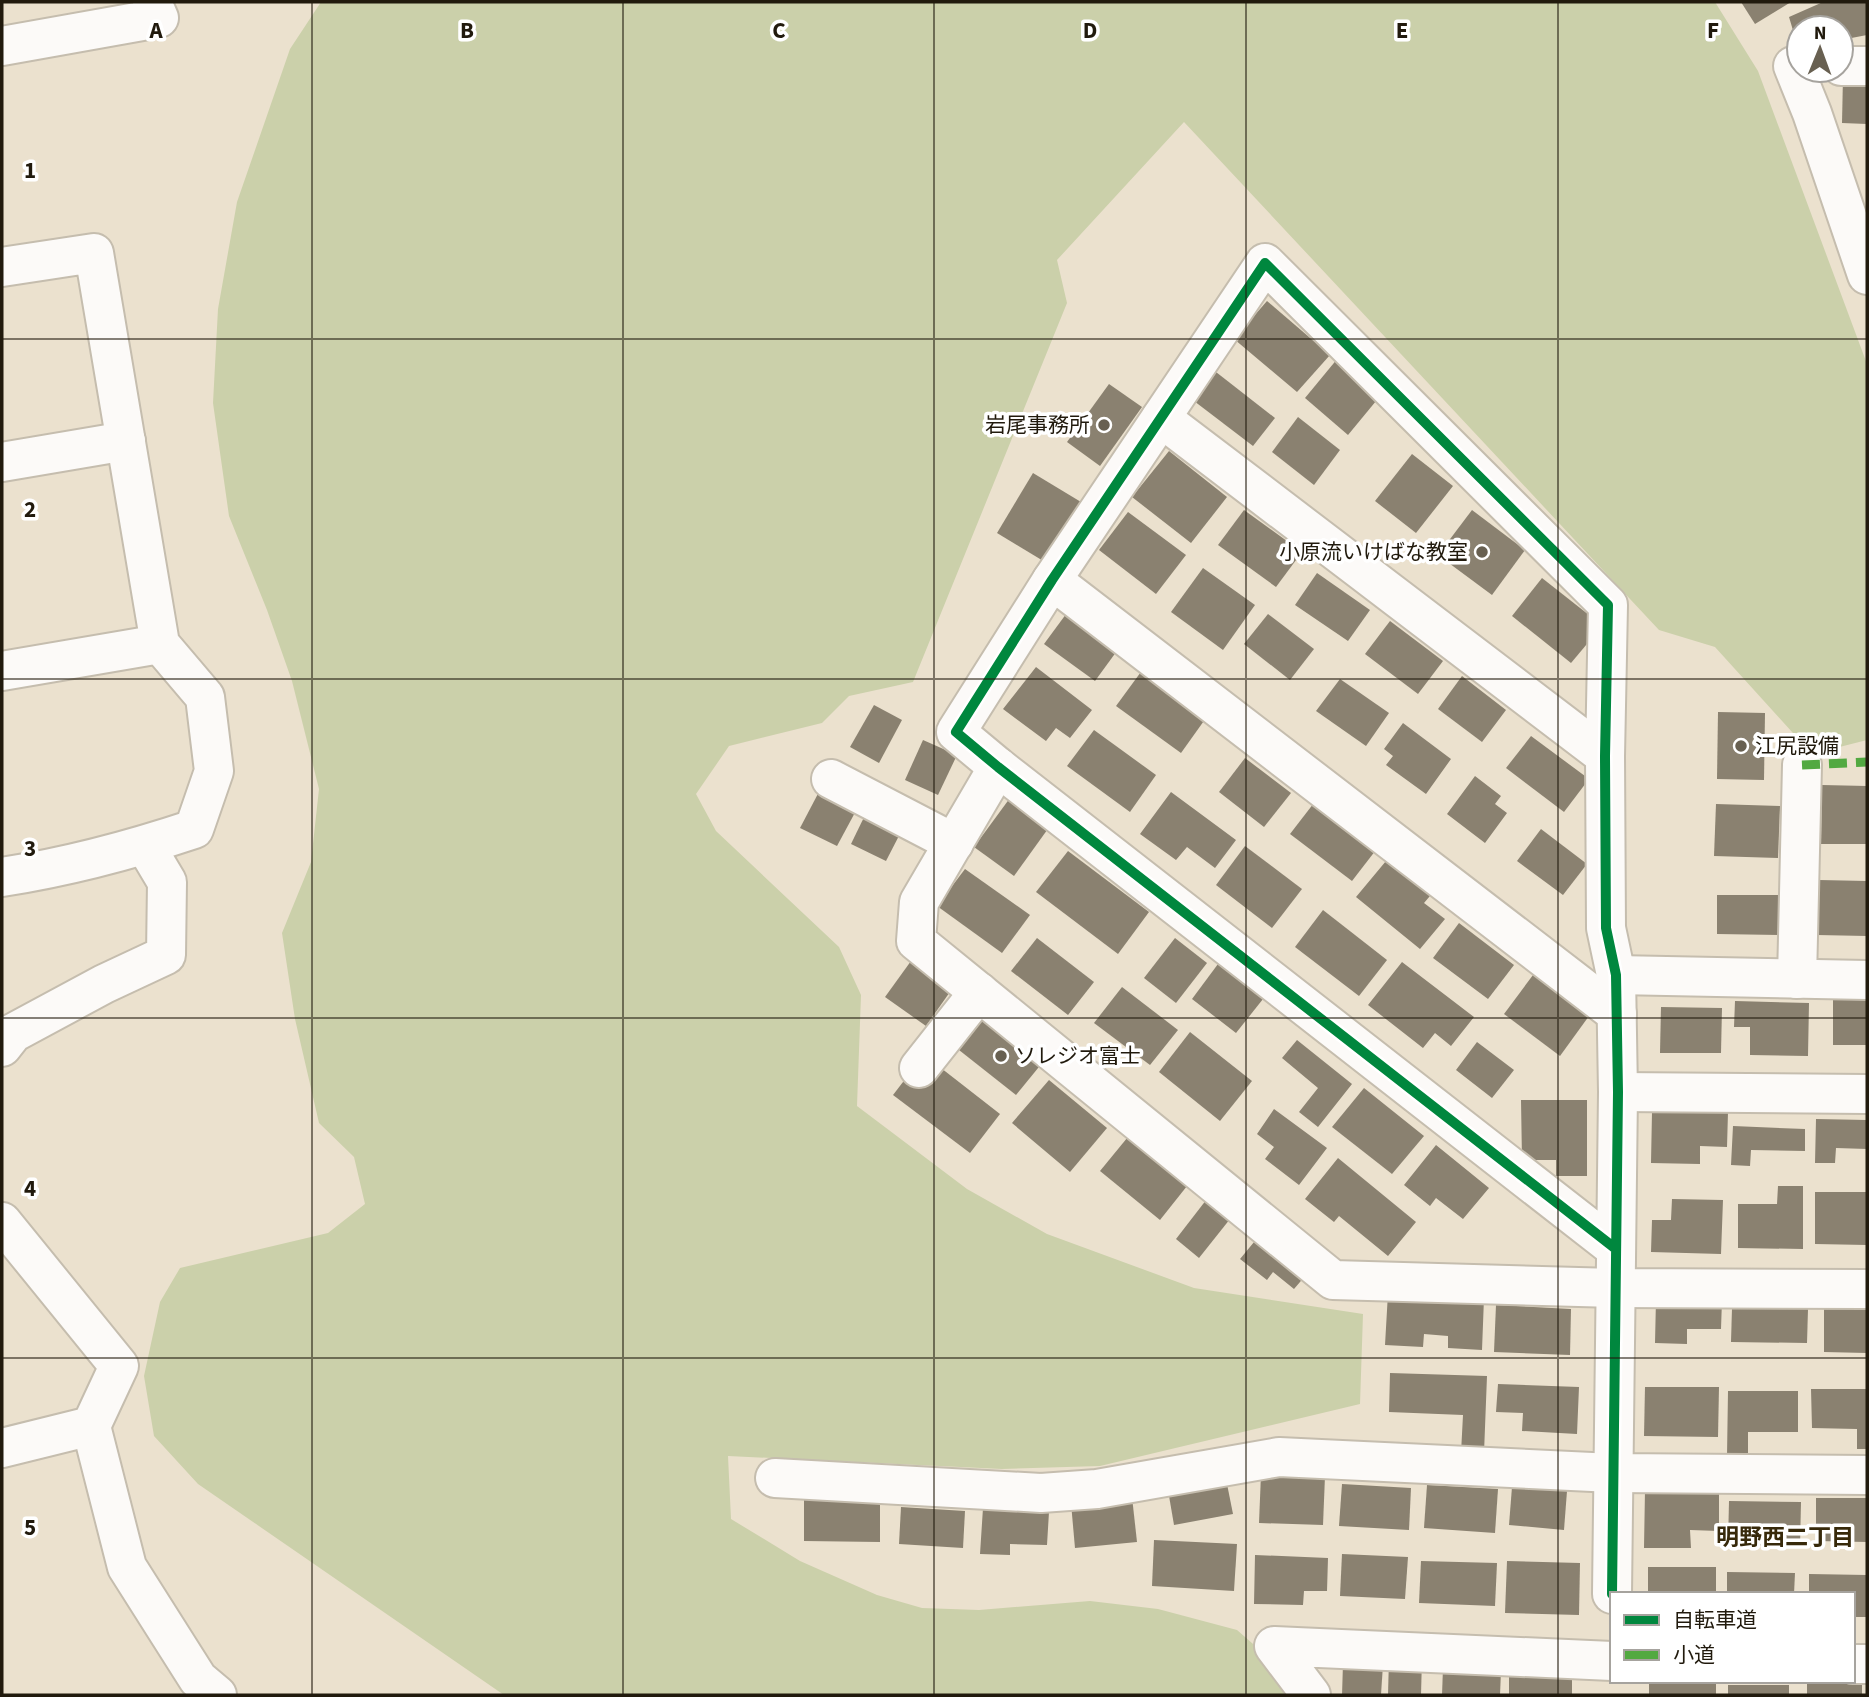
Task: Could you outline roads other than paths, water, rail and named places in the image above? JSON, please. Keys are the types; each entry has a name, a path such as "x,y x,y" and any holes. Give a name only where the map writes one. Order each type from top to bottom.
{"street":[{"path":"2,46 159,18 152,2"},
{"path":"1800,84 1866,265"},
{"path":"2,267 94,253 160,644 205,697 214,771 194,829 145,845 41,871 2,877"},
{"path":"1612,1592 1618,1092 1616,975 1606,929 1608,605 1265,263 1052,580 956,732 1616,1249"},
{"path":"1161,418 1605,756"},
{"path":"2,462 126,441"},
{"path":"1052,580 1617,1014"},
{"path":"2,671 160,644"},
{"path":"1797,979 1802,765"},
{"path":"998,767 919,902 916,942 1333,1280 1615,1288 1867,1289"},
{"path":"831,779 954,844"},
{"path":"2,1047 13,1033 103,984 166,955 167,881 145,845"},
{"path":"1616,975 1867,980"},
{"path":"919,1068 979,992"},
{"path":"1618,1092 1867,1094"},
{"path":"2,1222 119,1366 90,1426 127,1567 198,1679 217,1695"},
{"path":"2,1448 90,1426"},
{"path":"775,1478 1041,1493 1097,1489 1279,1457 1613,1473 1867,1475"},
{"path":"1311,1695 1275,1646 1610,1661"}],"place":[{"name":"岩尾事務所","path":"1104,425"},
{"name":"小原流いけばな教室","path":"1482,552"},
{"name":"江尻設備","path":"1741,746"},
{"name":"ソレジオ富士","path":"1001,1056"}],"district":[{"name":"明野西二丁目","path":"1785,1537"}]}
